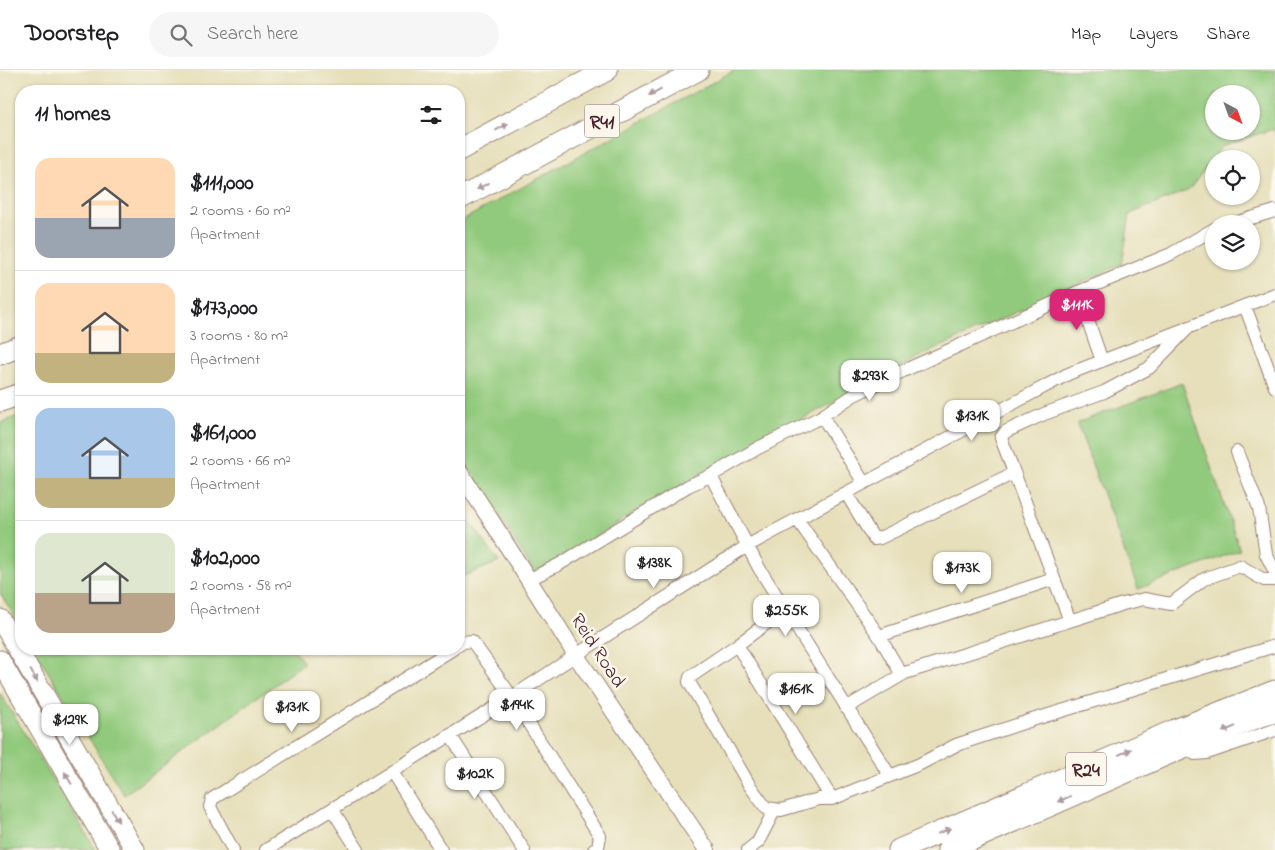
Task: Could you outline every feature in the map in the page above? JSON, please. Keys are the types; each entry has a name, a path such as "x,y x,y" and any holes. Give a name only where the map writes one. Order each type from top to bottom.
{"main road":[{"name":"R41","path":"465,147 607,70"},
{"name":"R41","path":"465,196 698,70"},
{"path":"0,354 15,348"},
{"path":"0,401 15,396"},
{"path":"0,619 15,645"},
{"path":"21,655 135,850"},
{"path":"0,660 110,850"},
{"name":"R24","path":"948,850 1275,691"},
{"name":"R24","path":"899,850 1179,739 1275,712"}],"street":[{"path":"1260,216 1275,212"},
{"path":"528,580 560,564 688,486 822,416 854,395 903,370 1078,292 1170,254 1205,234"},
{"path":"1078,292 1102,361"},
{"path":"271,849 747,546 1068,374 1275,294"},
{"path":"1245,306 1275,387"},
{"path":"1070,621 1000,438 1005,432 1044,414 1104,392 1150,368 1191,326"},
{"path":"822,416 864,483"},
{"path":"1237,452 1259,508 1266,554 1275,572"},
{"path":"846,493 874,539 880,538 1014,473"},
{"name":"Reid Road","path":"465,480 576,655 707,850"},
{"path":"713,480 759,568 890,776"},
{"path":"797,519 879,636 902,675"},
{"path":"846,708 902,675 1070,621 1144,599 1171,604 1204,579 1240,566 1264,580 1275,580"},
{"path":"879,636 1054,579"},
{"path":"785,610 737,646 690,676 689,682 750,786 766,808 781,810 819,799 832,799 920,764 956,745 1275,646"},
{"path":"465,642 472,641 512,697 600,836 598,847 594,850"},
{"path":"737,646 832,799"},
{"path":"233,850 210,807 212,799 443,655"},
{"path":"1179,739 1195,754 1207,752 1275,730"},
{"path":"450,735 524,850"},
{"path":"392,772 441,850"},
{"path":"332,809 358,850"},
{"path":"748,850 758,842 774,809"}],"green space":[{"path":"735,70 1275,70 1275,133 1273,129 1260,133 1260,85 1205,85 1205,140 1240,140 1222,146 1219,150 1205,150 1205,169 1189,190 1130,214 1122,264 927,353 740,452 648,504 536,575 465,463 465,219"},
{"path":"1182,383 1240,550 1138,589 1077,423"},
{"path":"15,417 15,617 0,593 0,423"},
{"path":"465,514 499,562 465,576"},
{"path":"38,655 298,655 304,663 124,795"},
{"path":"0,693 96,850 0,850"}]}
